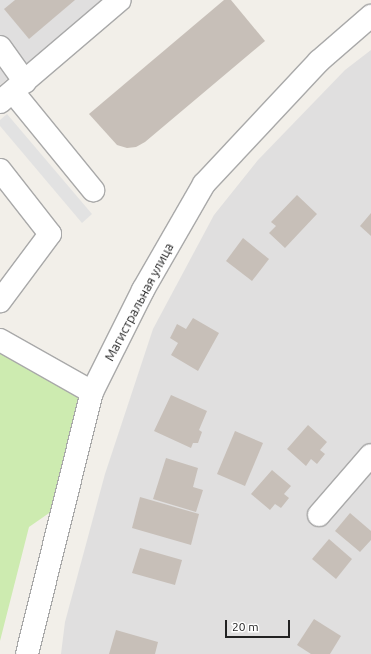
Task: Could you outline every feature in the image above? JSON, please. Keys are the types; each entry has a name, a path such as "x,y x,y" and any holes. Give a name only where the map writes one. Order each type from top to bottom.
{"street":[{"path":"13,92 120,0"},
{"name":"Магистральная улица","path":"27,654 92,392 143,290 204,184 318,61 371,16"},
{"path":"0,47 13,92 93,190"},
{"path":"0,170 50,234 0,301"},
{"path":"0,340 92,392"},
{"path":"318,515 371,456"}],"shaded area":[{"path":"0,0 103,0 0,85"},
{"path":"371,50 371,654 61,654 65,622 105,474 153,329 214,215 258,160 345,70"},
{"path":"7,114 92,214 82,223 0,126 0,120"}],"green space":[{"path":"0,348 83,393 52,511 29,527 0,641"}],"building":[{"path":"15,0 75,0 29,39 4,9"},
{"path":"224,0 231,0 265,41 145,142 136,147 127,148 117,145 89,114"},
{"path":"297,195 317,214 285,248 269,233 276,226 271,222"},
{"path":"371,213 371,236 360,226"},
{"path":"243,238 269,259 252,281 226,261"},
{"path":"193,318 219,333 198,371 171,355 178,343 170,338 177,324 186,329"},
{"path":"171,395 207,411 199,430 202,432 198,443 193,443 191,448 154,431"},
{"path":"308,425 327,442 320,450 325,454 317,464 311,459 306,466 287,449"},
{"path":"235,431 263,443 245,486 217,474"},
{"path":"166,458 198,468 193,487 203,490 196,512 153,499"},
{"path":"272,470 291,486 284,494 289,498 281,508 275,504 270,510 251,494"},
{"path":"140,497 199,514 191,545 132,528"},
{"path":"350,513 371,531 371,540 360,552 335,531"},
{"path":"329,539 352,559 336,579 312,559"},
{"path":"140,548 182,560 175,585 132,573"},
{"path":"314,619 341,636 330,654 311,654 297,645"},
{"path":"116,630 158,642 155,654 109,654"}]}
